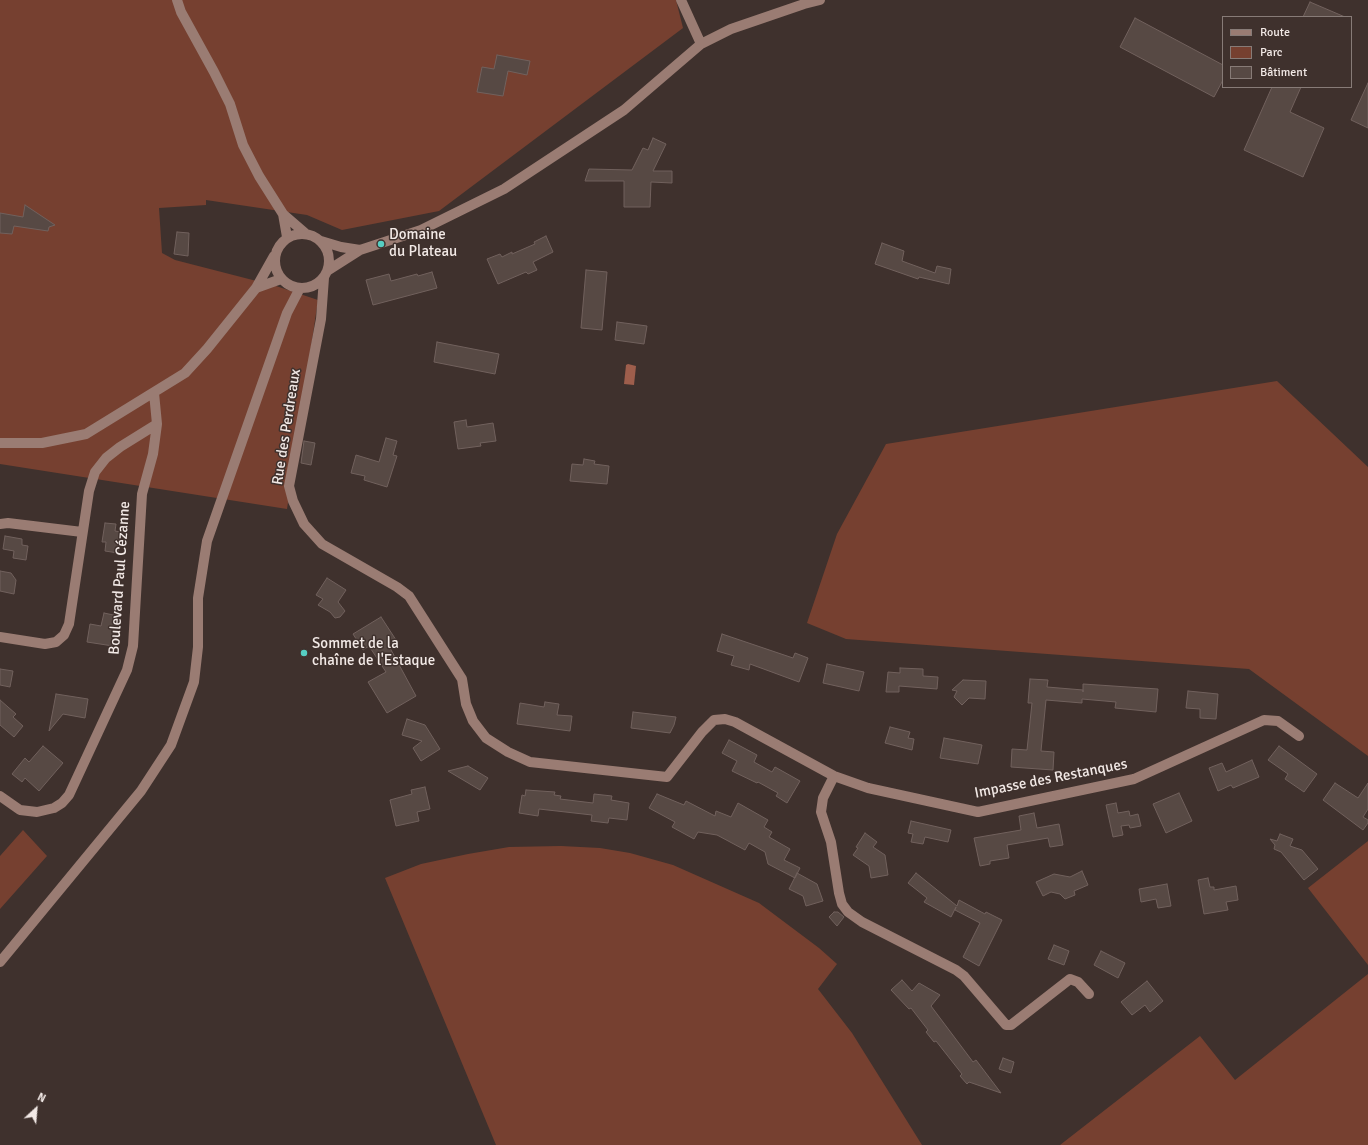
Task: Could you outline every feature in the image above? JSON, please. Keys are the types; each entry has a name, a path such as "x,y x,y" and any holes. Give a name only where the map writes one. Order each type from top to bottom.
{"street":[{"path":"177,0 181,12 230,104 243,145 259,176 283,214 305,233 314,236 321,241 341,247 360,250"},
{"path":"681,0 701,44"},
{"path":"0,962 141,791 171,744 194,682 198,647 198,598 207,541 287,313 303,288 312,286 360,250 421,230 504,189 624,110 701,44 731,29 820,0"},
{"path":"283,214 287,237"},
{"path":"0,443 42,443 86,434 185,373 207,349 256,288 277,249 287,237 305,233"},
{"path":"321,241 329,256 325,275"},
{"path":"274,256 274,264 285,282 287,313"},
{"name":"Rue des Perdreaux","path":"322,544 304,524 292,502 289,486 323,305 325,275"},
{"path":"256,288 285,282 303,288 315,295 323,305"},
{"name":"Boulevard Paul Cézanne","path":"0,796 20,810 37,812 54,808 62,803 69,795 127,670 133,646 142,494 153,454 157,424 154,393"},
{"path":"0,637 45,644 56,642 64,635 70,624 80,558 82,532 89,491 95,472 106,458 120,447 157,424"},
{"path":"0,524 8,523 82,532"},
{"name":"Impasse des Restanques","path":"322,544 397,587 409,596 462,679 466,704 472,721 486,738 508,752 530,762 667,778 702,732 714,720 725,719 735,722 834,776 868,788 978,812 1134,779 1264,720 1278,721 1299,736"},
{"path":"834,776 823,798 821,812 831,842 841,898 848,912 862,922 956,970 964,976 1006,1025 1011,1025 1070,979 1078,982 1088,994"}],"green space":[{"path":"0,0 676,0 683,28 439,211 342,230 307,215 206,200 206,205 159,208 162,253 175,260 276,286 318,300 287,509 0,464"},
{"path":"1277,381 1368,467 1368,756 1249,669 846,639 807,623 837,534 886,444"},
{"path":"23,830 47,856 0,909 0,856"},
{"path":"1368,841 1368,965 1308,888"},
{"path":"561,846 600,848 630,853 673,865 759,903 819,948 837,964 818,989 852,1033 922,1145 496,1145 385,878 421,864 468,854 509,847"},
{"path":"1368,974 1368,1145 1060,1145 1200,1036 1235,1080"}],"shaded area":[{"path":"626,365 636,366 634,385 624,384"}],"building":[{"path":"1310,2 1343,16 1303,16"},
{"path":"1135,18 1222,64 1222,82 1214,97 1120,47"},
{"path":"497,55 530,61 527,75 508,71 503,96 477,92 482,67 494,69"},
{"path":"1368,83 1368,128 1351,120"},
{"path":"1272,88 1301,88 1290,112 1324,128 1303,177 1244,150"},
{"path":"653,138 666,144 653,171 672,171 672,183 651,182 650,207 624,207 624,181 585,181 589,169 632,170 643,148 648,150"},
{"path":"25,205 55,225 49,227 48,231 14,226 12,234 0,233 0,213 23,217"},
{"path":"177,232 189,233 188,256 174,254"},
{"path":"546,236 553,252 533,262 537,270 528,274 526,272 498,284 487,259 500,254 502,257 512,252 512,254 535,244 534,242"},
{"path":"882,243 904,251 902,261 935,273 937,266 951,269 949,284 919,277 918,279 875,264"},
{"path":"586,270 607,272 602,330 581,328"},
{"path":"432,272 437,288 373,305 366,280 389,274 391,281 417,274 418,276"},
{"path":"617,322 647,326 644,344 615,340"},
{"path":"437,342 499,354 495,374 434,362"},
{"path":"466,420 467,427 493,423 496,441 480,443 481,446 458,449 454,422"},
{"path":"386,438 397,441 393,455 397,456 387,487 364,480 365,476 351,473 356,455 379,462"},
{"path":"304,441 315,443 311,465 301,463"},
{"path":"584,459 595,461 594,464 609,466 607,484 570,481 572,464 583,465"},
{"path":"105,523 116,524 115,531 121,532 118,553 105,551 106,542 102,542"},
{"path":"5,536 22,539 22,545 28,546 26,560 13,558 14,551 3,549"},
{"path":"0,571 11,573 16,580 14,594 0,591"},
{"path":"327,578 346,590 338,602 345,611 340,617 335,618 330,612 318,605 323,599 316,595"},
{"path":"104,613 118,616 113,646 87,642 90,624 101,626"},
{"path":"381,617 398,643 390,648 416,696 387,713 368,682 386,672 369,646 363,650 353,634"},
{"path":"722,634 793,658 795,653 808,658 799,682 750,664 749,670 731,665 734,656 717,651"},
{"path":"827,664 864,672 859,691 823,683"},
{"path":"900,668 923,669 923,676 938,677 937,689 899,686 899,692 886,692 888,672 900,673"},
{"path":"0,669 13,671 10,687 0,685"},
{"path":"1030,679 1048,680 1047,687 1083,690 1083,684 1158,689 1156,712 1115,708 1116,702 1082,699 1082,703 1046,700 1041,751 1054,752 1053,770 1011,767 1012,749 1027,750 1032,703 1028,703"},
{"path":"963,680 986,681 985,699 969,698 962,705 954,697 957,691 952,690"},
{"path":"1188,691 1218,694 1216,719 1200,718 1200,709 1186,708"},
{"path":"56,694 88,699 85,718 63,714 49,731"},
{"path":"0,700 16,714 13,717 23,726 14,737 0,725"},
{"path":"545,702 559,704 557,715 572,716 570,731 517,724 520,703 544,707"},
{"path":"633,712 676,717 670,733 631,728"},
{"path":"407,719 425,725 440,749 421,761 413,748 422,741 402,735"},
{"path":"890,727 910,732 908,738 914,739 912,750 885,743"},
{"path":"944,738 982,745 978,764 940,758"},
{"path":"729,740 757,755 754,762 772,772 775,767 800,781 787,803 776,796 778,793 758,782 757,783 732,771 737,761 722,753"},
{"path":"43,746 63,763 39,791 25,778 22,782 12,774 25,758 29,762"},
{"path":"1279,746 1317,774 1304,792 1285,779 1288,774 1268,760"},
{"path":"1252,760 1259,777 1233,788 1231,785 1218,791 1209,768 1222,763 1226,772"},
{"path":"468,766 488,778 480,790 448,771"},
{"path":"1335,783 1358,798 1368,783 1368,809 1363,817 1368,820 1368,823 1363,830 1323,800"},
{"path":"425,787 430,809 417,812 419,821 396,826 390,800 412,794 411,790"},
{"path":"526,790 555,792 554,795 561,796 560,799 593,803 594,794 612,796 611,800 629,803 627,820 609,818 608,823 591,821 592,815 539,809 538,816 519,813 522,795 525,796"},
{"path":"1179,793 1192,821 1166,833 1153,804"},
{"path":"657,794 684,805 686,801 715,816 716,811 731,817 738,803 768,820 764,827 772,832 769,837 790,849 784,860 800,868 795,878 768,864 765,852 749,843 745,850 717,835 698,832 694,839 672,827 675,822 649,808"},
{"path":"1116,803 1118,813 1129,811 1130,816 1138,814 1141,826 1130,828 1129,825 1121,826 1123,835 1113,837 1106,805"},
{"path":"1034,813 1037,828 1059,824 1063,845 1050,847 1048,838 1007,845 1009,858 990,861 990,864 980,866 974,838 1021,830 1019,816"},
{"path":"911,821 951,830 948,842 925,837 923,844 911,842 913,834 908,833"},
{"path":"865,833 877,842 873,847 885,855 888,875 871,878 869,866 853,855"},
{"path":"1280,834 1293,839 1290,846 1302,850 1318,869 1304,880 1281,852 1274,849 1275,845 1270,839 1277,841"},
{"path":"1082,871 1088,885 1074,891 1075,895 1065,899 1060,894 1051,892 1043,896 1036,882 1054,874 1070,877"},
{"path":"797,873 817,884 823,901 806,906 803,896 789,889"},
{"path":"916,873 957,906 959,900 985,914 986,912 1002,920 979,966 963,957 980,923 955,910 956,907 951,917 924,902 927,898 908,883"},
{"path":"1208,878 1210,887 1214,887 1214,890 1236,886 1238,900 1226,902 1228,910 1204,914 1198,880"},
{"path":"1167,884 1171,906 1158,908 1156,899 1141,902 1139,889"},
{"path":"834,912 838,912 844,917 837,926 829,917"},
{"path":"1054,945 1069,951 1064,965 1048,959"},
{"path":"1101,951 1125,963 1118,978 1094,965"},
{"path":"902,980 912,991 919,983 940,995 931,1006 973,1062 976,1060 1001,1093 969,1082 967,1084 960,1076 962,1074 936,1041 934,1042 926,1032 928,1030 911,1008 909,1009 891,990"},
{"path":"1147,981 1163,1001 1150,1012 1145,1005 1132,1015 1121,1002"},
{"path":"1003,1058 1014,1062 1011,1073 999,1069"}],"place":[{"name":"Domaine du Plateau","path":"381,244"},
{"name":"Sommet de la chaîne de l'Estaque","path":"304,653"}]}
